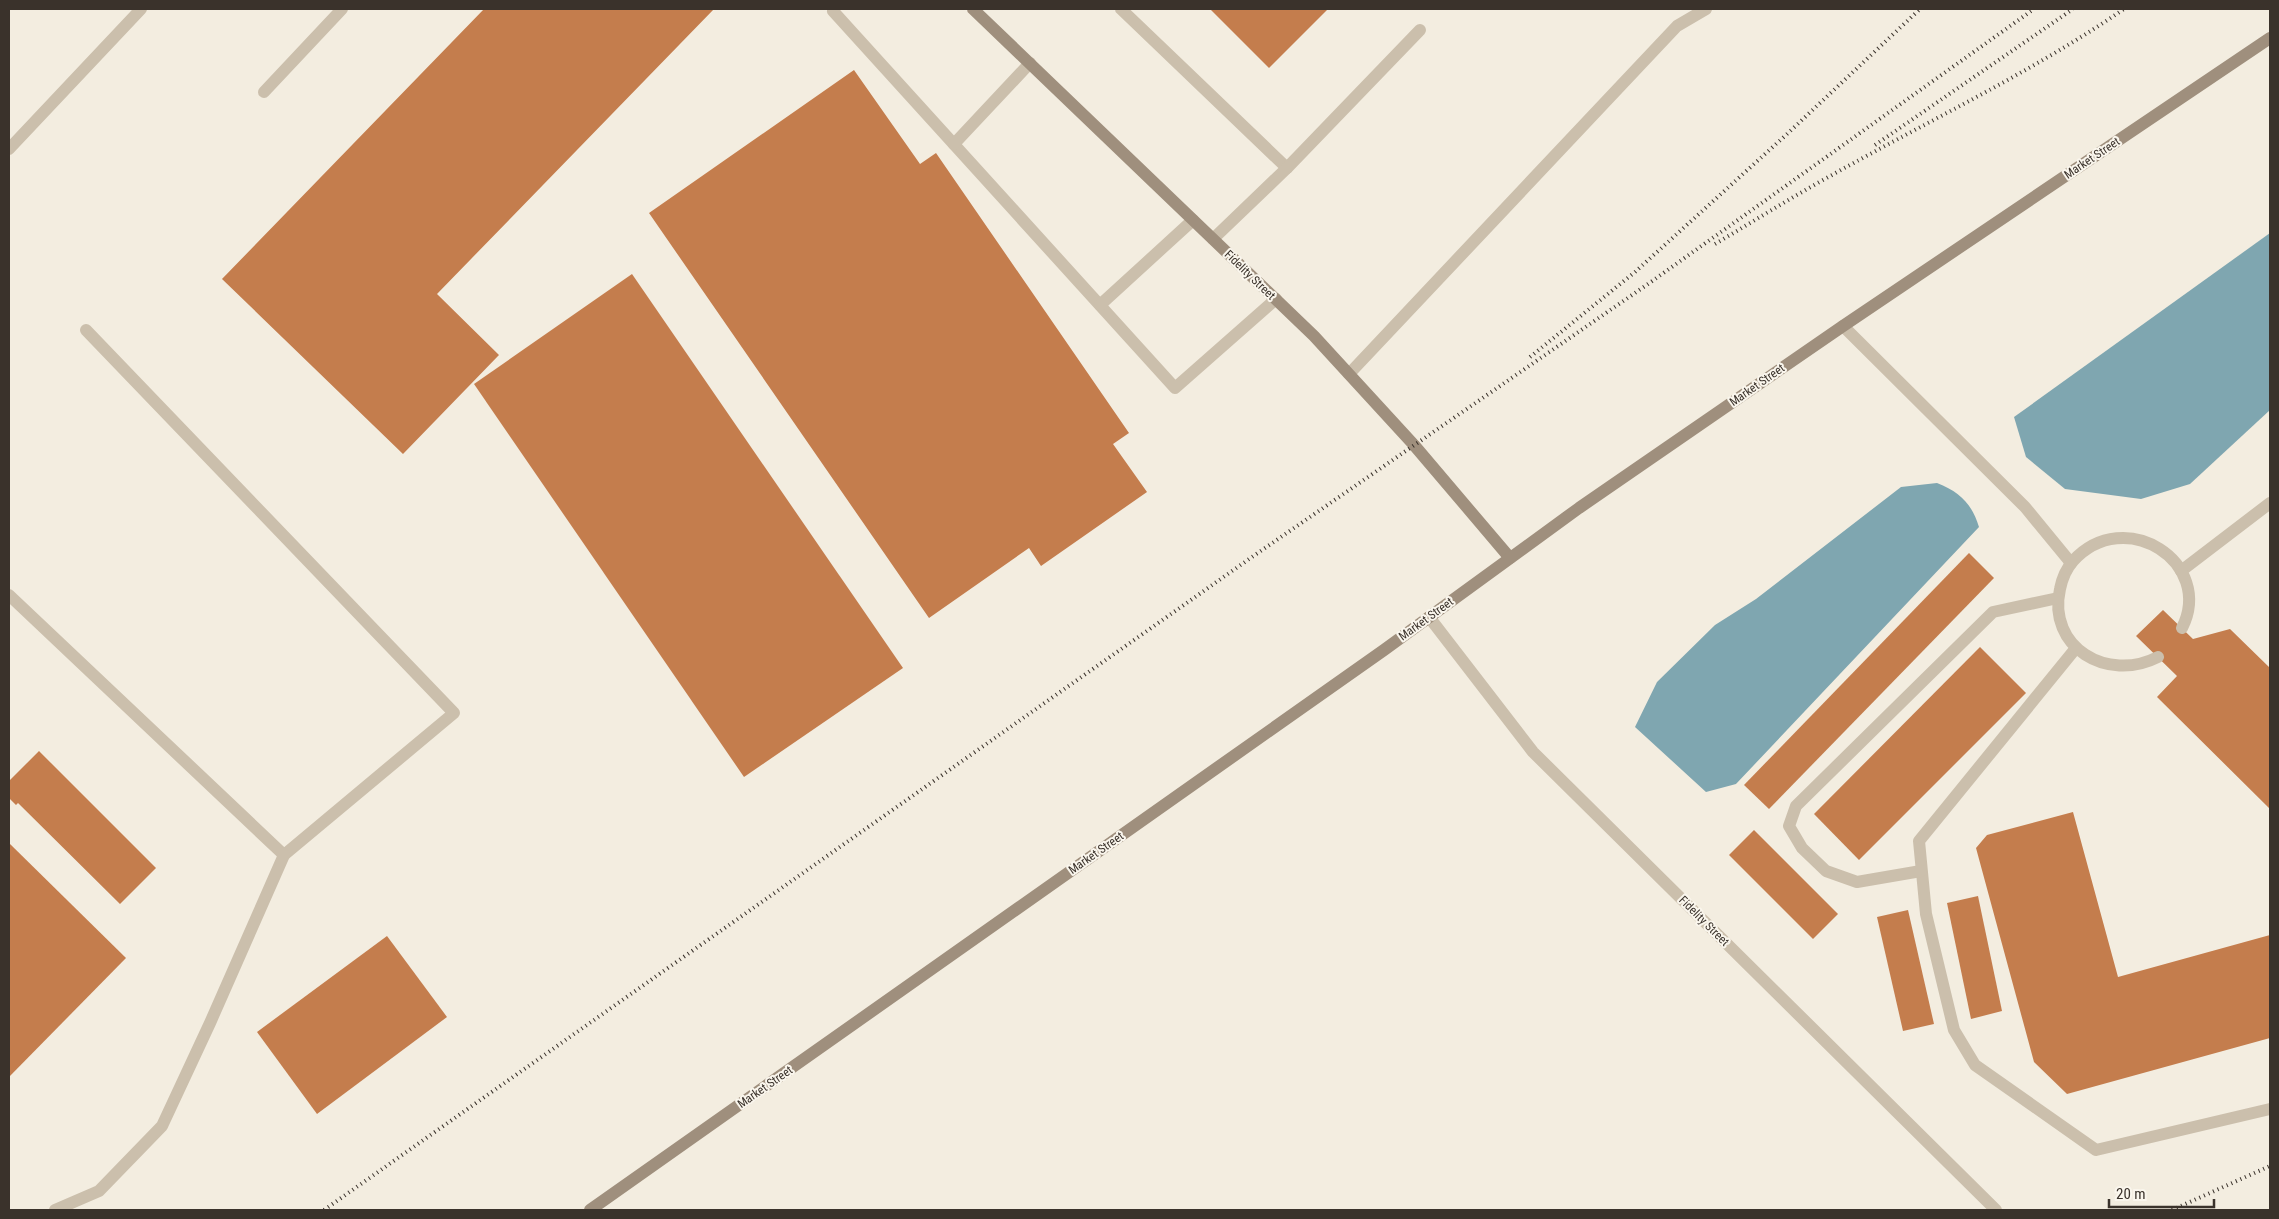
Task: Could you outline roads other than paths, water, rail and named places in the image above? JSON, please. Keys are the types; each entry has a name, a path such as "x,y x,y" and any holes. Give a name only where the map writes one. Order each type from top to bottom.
{"main road":[{"name":"Fidelity Street","path":"973,9 1276,299 1349,374 1414,445 1510,558"},
{"name":"Market Street","path":"590,1210 1429,618 1510,558 1843,326 2270,38"}],"street":[{"path":"9,149 141,9"},
{"path":"264,92 342,9"},
{"path":"834,9 1175,388 1276,299"},
{"path":"1121,9 1288,168"},
{"path":"1349,374 1677,26 1706,9"},
{"path":"1213,239 1288,168 1420,30"},
{"path":"954,144 1030,63"},
{"path":"1100,305 1193,220"},
{"path":"1843,326 2025,507 2071,563"},
{"path":"55,1210 98,1191 162,1126 284,855 454,713 86,330"},
{"path":"2181,571 2270,503"},
{"path":"2158,657 2145,663 2127,667 2109,666 2092,659 2076,648 2066,633 2059,616 2058,598 2062,579 2071,563 2084,550 2101,541 2119,537 2137,538 2155,545 2170,556 2181,571 2187,589 2188,607 2182,628"},
{"path":"9,594 284,855"},
{"path":"1921,871 1858,882 1826,871 1802,848 1789,826 1796,806 1993,612 2058,598"},
{"name":"Fidelity Street","path":"1429,618 1533,752 1996,1210"},
{"path":"2076,648 1919,841 1926,914 1954,1030 1975,1065 2096,1150 2270,1109"}],"water":[{"path":"2270,233 2270,410 2190,484 2141,499 2065,489 2026,457 2014,417"},
{"path":"1937,483 1952,490 1969,505 1979,527 1736,784 1706,792 1635,727 1657,682 1715,625 1756,599 1901,487"}],"railway":[{"path":"1530,357 1635,272 1786,135 1920,9"},
{"path":"324,1210 1252,557 1648,284 2034,9"},
{"path":"1875,145 2073,9"},
{"path":"1715,244 1817,183 2017,75 2124,9"},
{"path":"2172,1210 2270,1166"}]}
